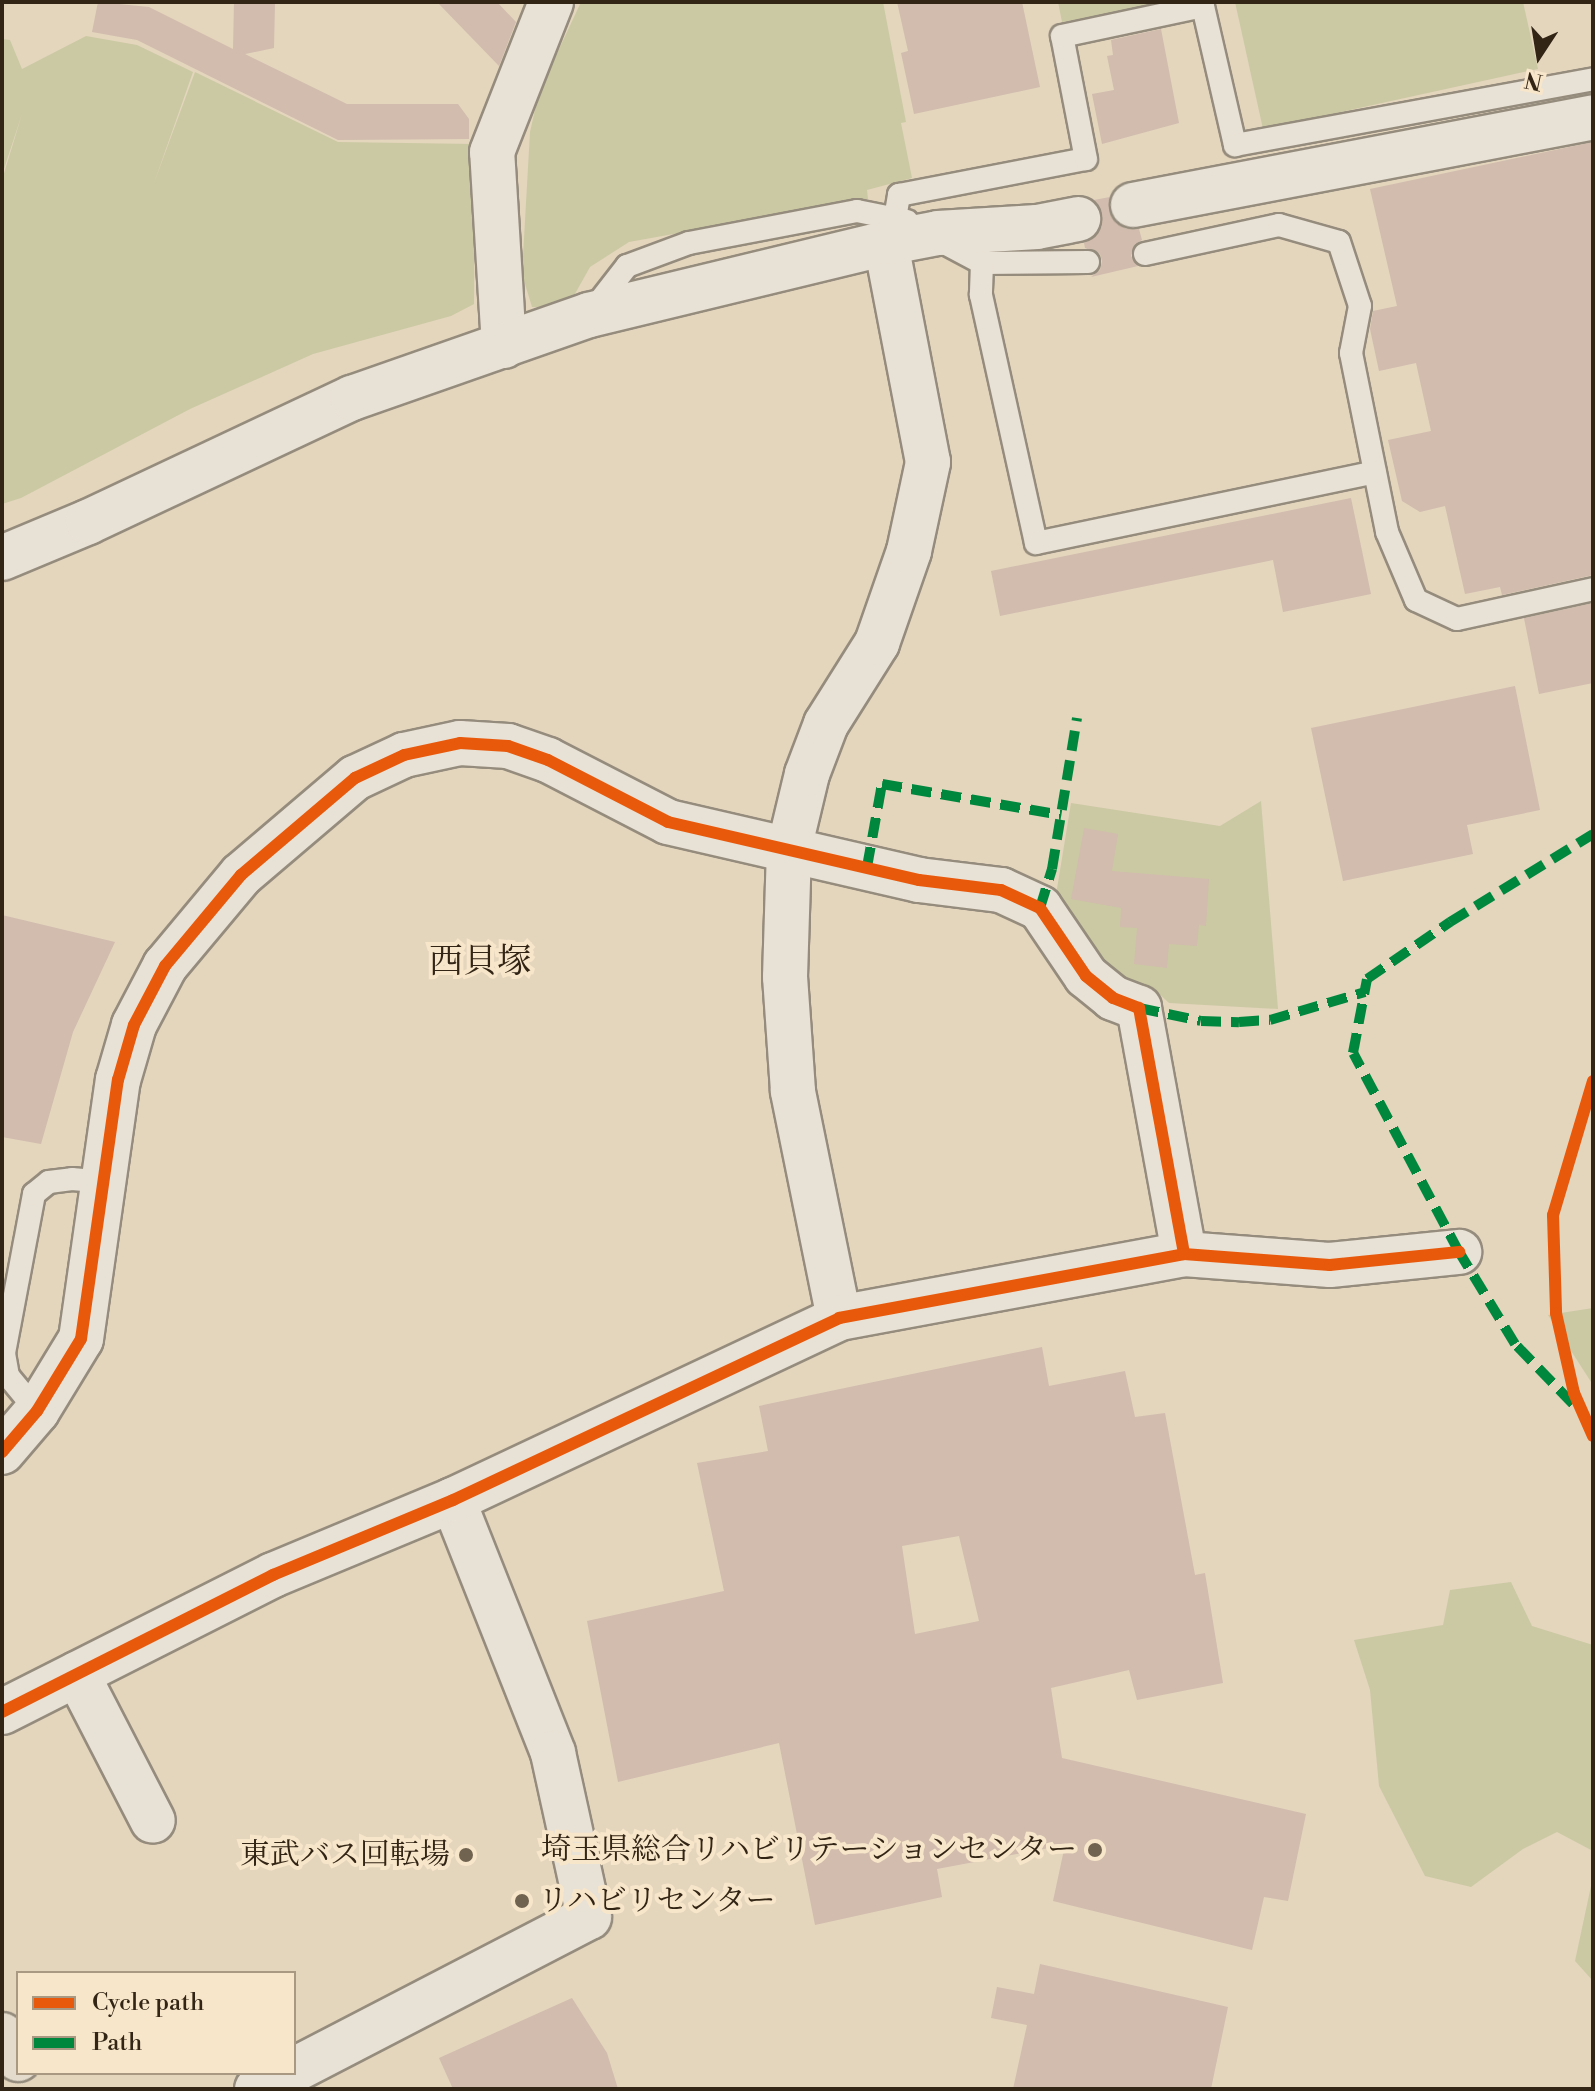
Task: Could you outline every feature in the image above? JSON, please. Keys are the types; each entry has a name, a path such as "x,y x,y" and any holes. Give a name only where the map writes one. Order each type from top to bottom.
{"main road":[{"path":"2,2035 16,2056"}],"street":[{"path":"504,346 492,152 551,2"},
{"path":"1133,205 1593,117"},
{"path":"2,558 88,522 352,398 589,315 908,234 1037,227 1078,219"},
{"path":"839,1318 793,1091 785,977 789,849 807,774 826,724 877,643 909,551 928,462 908,234"},
{"path":"2,1452 37,1411 81,1339 118,1080 134,1025 165,966 241,875 355,778 404,755 460,743 508,746 580,775 668,822 919,880 1001,890 1040,908 1086,976 1113,998 1139,1008 1184,1254"},
{"path":"2,1712 273,1575 453,1500 839,1318 1184,1254 1330,1265 1459,1252"},
{"path":"296,2069 589,1917 553,1753 453,1500"},
{"path":"77,1674 153,1821"},
{"path":"257,2089 284,2075"}],"lane":[{"path":"1088,262 982,263 908,234 899,195 1086,159 1062,36 1203,4 1235,145 1593,79"},
{"path":"1145,254 1279,225 1339,242 1360,306 1351,353 1387,532 1416,600 1457,619 1593,589"},
{"path":"982,263 981,295 1036,543 1375,472"},
{"path":"37,1411 8,1376 4,1353 34,1194 49,1182 72,1179 105,1182"}],"shaded area":[{"path":"581,2 883,2 906,122 901,123 912,178 867,190 868,199 629,242 590,267 567,308 532,307 522,274 530,132 539,92"},
{"path":"1058,2 1158,2 1155,6 1062,22"},
{"path":"1235,2 1523,2 1538,69 1263,129"},
{"path":"86,36 137,45 193,72 154,183 195,72 338,142 475,144 474,304 451,316 313,354 190,409 21,498 2,504 2,180 22,114 2,175 2,39 10,40 22,69"},
{"path":"1261,801 1278,1009 1169,1003 1154,989 1136,985 1102,961 1069,913 1055,901 1071,803 1220,826"},
{"path":"1593,1308 1593,1385 1548,1315"},
{"path":"1511,1582 1532,1626 1593,1645 1593,1981 1575,1961 1591,1886 1591,1850 1557,1832 1523,1849 1471,1887 1425,1876 1379,1786 1370,1690 1354,1640 1443,1625 1450,1590"}],"building":[{"path":"98,2 149,7 233,49 234,2 275,2 274,48 245,54 347,104 458,104 469,119 469,139 338,140 137,40 92,32"},
{"path":"437,2 497,2 516,22 499,66"},
{"path":"897,2 1022,2 1040,87 914,114 901,53 908,51"},
{"path":"1161,29 1179,123 1102,144 1092,94 1114,90 1107,56 1113,55 1111,40"},
{"path":"1593,142 1593,575 1502,595 1500,587 1465,594 1445,506 1420,512 1402,501 1388,440 1431,431 1416,363 1379,371 1370,329 1373,311 1397,306 1370,189"},
{"path":"1110,197 1109,210 1115,222 1126,229 1139,229 1142,240 1135,244 1131,256 1138,266 1091,277 1100,270 1102,261 1100,254 1085,248 1084,243 1095,237 1102,226 1102,213 1094,200"},
{"path":"1351,498 1371,594 1283,612 1273,560 1000,616 991,571"},
{"path":"1593,603 1593,683 1539,694 1524,618"},
{"path":"1515,686 1540,810 1467,825 1473,854 1343,881 1311,728"},
{"path":"1084,828 1118,834 1112,871 1209,879 1206,926 1199,925 1197,946 1169,944 1167,968 1134,964 1137,928 1120,927 1121,908 1071,899"},
{"path":"2,915 115,942 73,1032 41,1144 2,1137"},
{"path":"1042,1347 1049,1386 1125,1371 1135,1417 1165,1413 1195,1575 1205,1573 1223,1683 1137,1700 1129,1670 1051,1688 1062,1758 1306,1814 1288,1901 1264,1897 1252,1950 1053,1901 1065,1845 937,1869 942,1897 815,1925 779,1743 618,1782 587,1621 724,1591 697,1463 768,1451 759,1406","holes":["959,1536 979,1621 915,1634 902,1546"]},
{"path":"1040,1964 1228,2007 1211,2089 1013,2089 1027,2025 991,2018 997,1987 1034,1994"},
{"path":"572,1998 607,2053 618,2089 453,2089 439,2058"}],"marked path":[{"path":"1040,908 1052,869 1077,718"},
{"path":"867,867 882,784 1061,815"},
{"path":"1573,1404 1515,1344 1459,1252 1353,1053 1367,979 1450,922 1593,834"},
{"path":"1139,1008 1201,1021 1270,1020 1365,992"}],"cycle path":[{"path":"2,1452 37,1411 81,1339 118,1080 134,1025 165,966 241,875 355,778 404,755 460,743 508,746 548,760 668,822 919,880 1001,890 1040,908 1086,976 1113,998 1139,1008 1184,1254"},
{"path":"1593,1081 1553,1215 1556,1313 1574,1393 1593,1436"},
{"path":"2,1712 273,1575 453,1500 839,1318 1184,1254 1330,1265 1459,1252"}],"place":[{"name":"埼玉県総合リハビリテーションセンター","path":"1095,1850"},
{"name":"東武バス回転場","path":"466,1855"},
{"name":"リハビリセンター","path":"522,1901"}],"district":[{"name":"西貝塚","path":"480,963"}]}
